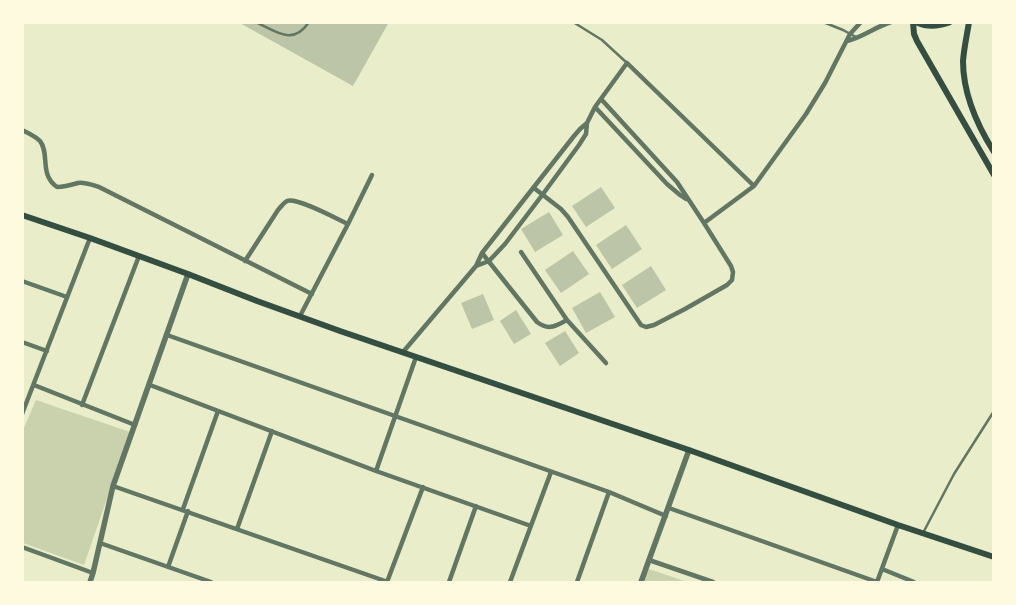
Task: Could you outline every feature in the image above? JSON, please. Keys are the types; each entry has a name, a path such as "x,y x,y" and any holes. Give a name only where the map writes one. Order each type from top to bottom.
{"main road":[{"path":"913,22 917,42 994,174"},
{"path":"917,22 928,26 935,26 949,22"},
{"path":"969,22 963,60 965,90 971,108 987,142 994,152"},
{"path":"22,215 416,357 690,450 898,525 994,557"}],"street":[{"path":"704,223 754,186 806,114 825,83 850,34 861,22"},
{"path":"847,41 858,38 891,22"},
{"path":"476,266 489,261 506,244 582,140 586,134 588,123 595,107 627,64 754,186"},
{"path":"534,188 561,209 568,217 641,325 646,327 654,325 685,309 732,280 733,272 731,266 677,182 601,98"},
{"path":"595,107 667,184 687,199"},
{"path":"403,352 476,266 482,253 580,129 588,123"},
{"path":"22,130 40,142 44,150 48,175 52,183 57,187 81,183 99,187 312,294"},
{"path":"300,316 372,175"},
{"path":"245,262 278,210 287,201 303,203 348,224"},
{"path":"22,414 90,238"},
{"path":"521,252 568,320 606,363"},
{"path":"482,253 537,322 551,327 568,320"},
{"path":"82,404 139,256"},
{"path":"90,582 113,486 188,274"},
{"path":"22,281 67,297"},
{"path":"168,335 609,492 666,516"},
{"path":"22,342 47,351"},
{"path":"376,471 416,357"},
{"path":"150,384 376,471 531,526"},
{"path":"34,385 135,425"},
{"path":"168,567 218,410"},
{"path":"238,529 272,431"},
{"path":"641,582 690,450"},
{"path":"510,582 551,472"},
{"path":"113,486 388,582 423,487"},
{"path":"577,582 609,492"},
{"path":"449,582 476,506"},
{"path":"669,508 877,582 898,525"},
{"path":"100,543 212,582"},
{"path":"22,547 93,573"},
{"path":"649,560 713,582"},
{"path":"882,569 914,582"}],"lane":[{"path":"256,22 280,34 293,36 300,33 309,22"},
{"path":"573,22 602,40 627,64"},
{"path":"822,22 858,38"},
{"path":"924,533 954,474 994,411"}],"green space":[{"path":"36,400 130,432 84,565 23,543 23,430"},
{"path":"646,568 687,582 641,582"}],"building":[{"path":"238,22 389,22 353,86"},
{"path":"601,187 615,208 586,227 572,206"},
{"path":"549,212 563,235 535,252 521,229"},
{"path":"626,225 642,249 612,269 596,245"},
{"path":"573,251 589,274 561,293 545,270"},
{"path":"651,266 666,290 637,308 622,285"},
{"path":"600,292 615,317 586,333 572,308"},
{"path":"483,294 494,320 472,329 461,303"},
{"path":"516,310 531,334 514,344 500,321"},
{"path":"565,331 579,353 560,366 545,343"}]}
